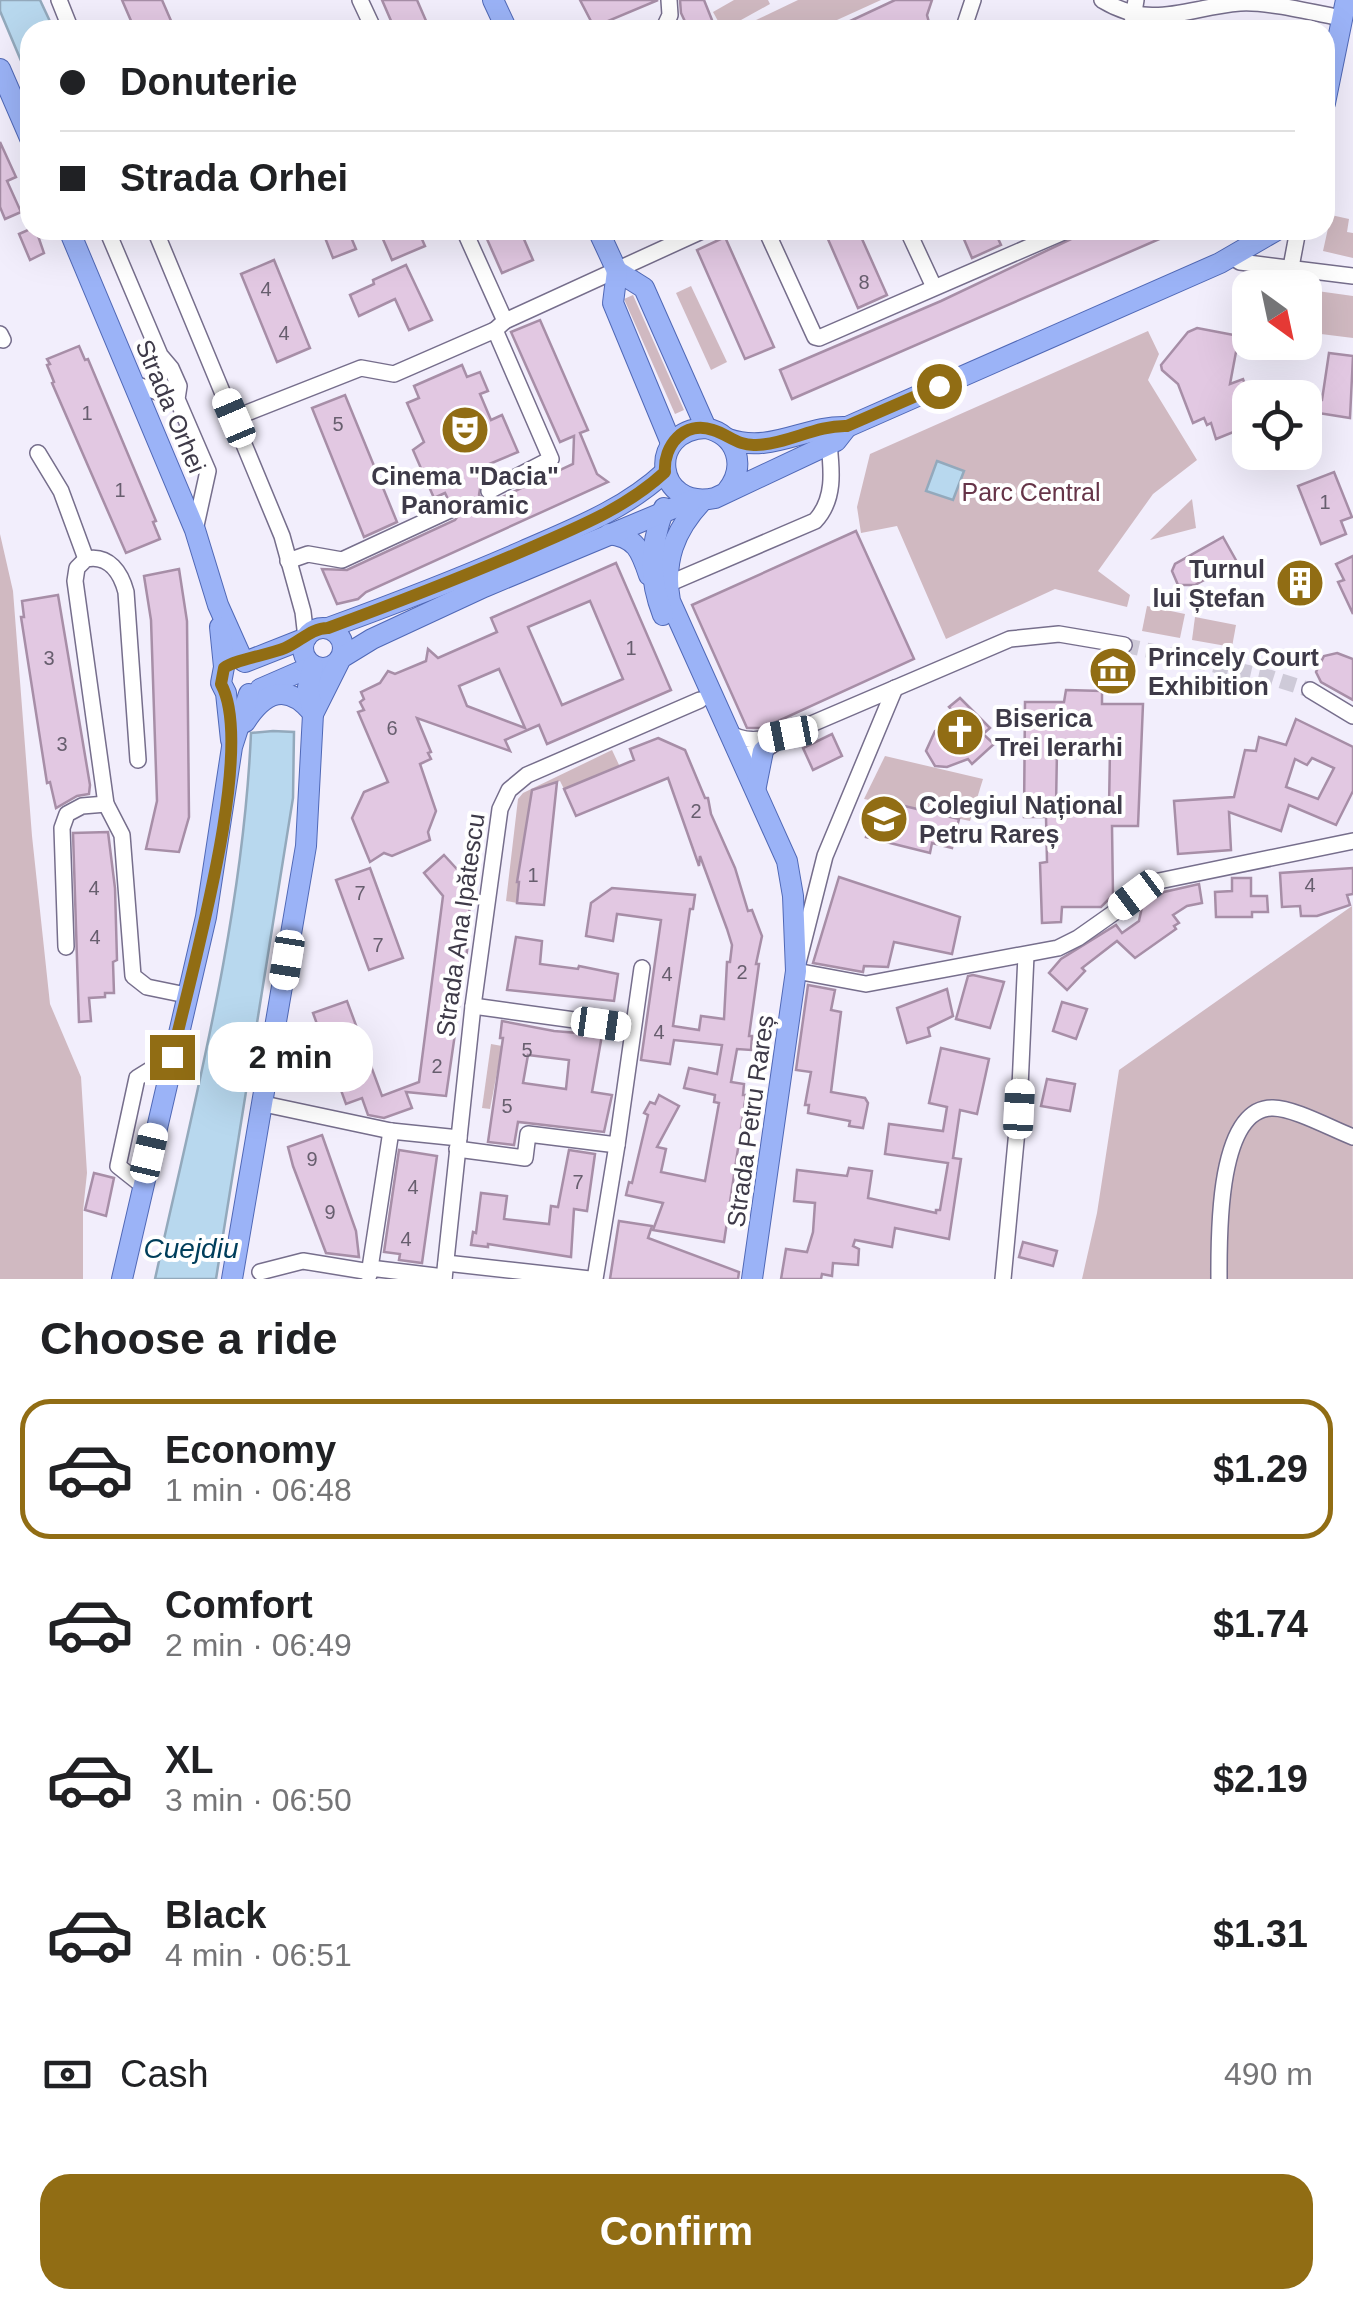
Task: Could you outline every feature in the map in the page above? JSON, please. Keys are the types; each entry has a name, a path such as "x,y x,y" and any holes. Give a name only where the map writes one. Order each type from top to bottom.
{"main road":[{"path":"1335,53 1344,9"},
{"path":"0,69 20,115"},
{"name":"Strada Orhei","path":"73,240 195,530 237,663"},
{"path":"602,240 616,279 613,303 672,443"},
{"path":"697,501 669,480 664,462 672,443 686,431 706,428 728,439 758,445 832,426 847,426 1232,256 1259,240"},
{"path":"616,279 644,288 706,428"},
{"path":"226,692 238,697 313,666 332,667 372,639 430,611 609,534 726,491 829,444 847,426"},
{"path":"726,491 734,482 738,460 728,439"},
{"path":"232,747 226,692 221,684 237,663 306,638 315,630 440,587 568,532 669,480"},
{"name":"Strada Petru Rareș","path":"669,480 654,544 660,583 700,700 717,737 725,748 738,754"},
{"name":"Strada Petru Rareș","path":"697,501 672,548 660,583 788,860 793,896 796,971 752,1279"},
{"path":"609,534 624,536 637,545 660,583"},
{"path":"313,714 341,658 342,640 328,628"},
{"path":"232,1279 306,846 313,714 308,687 313,666 303,650 306,638"},
{"path":"122,1279 209,900 232,747 256,675 237,663"},
{"path":"232,747 248,717 261,701 272,695 291,694 300,698 313,714"},
{"path":"756,788 763,751"}],"street":[{"path":"1102,0 1133,15 1176,16 1242,1 1344,9"},
{"path":"110,240 160,356 179,386 178,400 208,471 195,530"},
{"path":"159,240 275,517 303,612 306,638"},
{"path":"468,240 551,459 489,490"},
{"path":"234,418 361,368 394,374 616,279 686,240"},
{"path":"771,240 815,338 1045,240"},
{"path":"912,240 934,288"},
{"path":"1292,268 1296,240"},
{"path":"1232,256 1240,262 1353,276"},
{"path":"135,384 178,400"},
{"path":"660,583 815,522 821,516 833,481 829,444"},
{"path":"38,454 60,491 86,559"},
{"path":"288,561 308,554 342,560 450,510"},
{"path":"138,760 122,576 104,560 86,559 77,568 75,581 106,804 122,835 133,976 147,987 186,995"},
{"path":"303,612 328,628"},
{"path":"738,754 748,756 763,751 788,734 1010,639 1059,634 1124,645"},
{"name":"Strada Petru Rareș","path":"796,971 825,856 895,688"},
{"path":"1310,690 1353,716"},
{"name":"Strada Ana Ipătescu","path":"445,1273 473,1006 500,808 509,790 527,775 700,700"},
{"path":"727,732 752,741 788,734"},
{"path":"66,947 62,828 67,814 82,806 106,804"},
{"path":"796,971 866,984 1058,948 1159,881 1353,841"},
{"path":"1003,1279 1019,1109 1026,955"},
{"path":"260,1272 303,1261 369,1273 592,1279 617,1146 642,968"},
{"path":"473,1006 634,1028"},
{"path":"142,1185 118,1166 137,1078 172,1057"},
{"path":"264,1104 524,1158 528,1134 617,1146"},
{"path":"1220,1279 1219,1222 1232,1149 1252,1115 1264,1108 1278,1108 1353,1137"},
{"path":"369,1273 391,1130"}],"green space":[{"path":"734,0 768,0 770,4 741,20 717,20 713,12"},
{"path":"798,0 881,0 837,20 756,20"},
{"path":"1335,216 1349,219 1347,232 1353,233 1353,258 1323,251 1325,240 1335,240"},
{"path":"691,286 727,362 711,370 676,293"},
{"path":"1322,292 1353,296 1353,338 1322,334"},
{"path":"633,295 684,410 675,414 624,299"},
{"name":"Parc Central","path":"1148,331 1159,354 1148,380 1197,460 1153,494 1098,571 1130,595 1127,607 1055,589 946,639 897,526 861,533 857,507 870,454"},
{"path":"1192,499 1196,528 1150,540"},
{"path":"0,534 13,591 50,1004 81,1077 87,1173 83,1279 0,1279"},
{"path":"1147,606 1185,614 1180,638 1142,631"},
{"path":"1195,617 1236,625 1232,647 1192,640"},
{"path":"612,750 620,767 565,791 560,781 532,790 519,865 517,903 506,901 518,799 523,793"},
{"path":"885,756 983,779 970,821 864,799"},
{"path":"1352,906 1353,1279 1082,1279 1097,1213 1119,1070"},
{"path":"491,1044 502,1046 490,1109 482,1108"}],"water":[{"path":"0,0 40,0 49,20 20,20 20,58 0,11"},
{"path":"937,461 964,471 953,500 926,491"},
{"name":"Cuejdiu","path":"294,732 293,798 216,1279 155,1279 228,939 251,733"}],"building":[{"path":"122,0 162,0 171,20 131,20"},
{"path":"382,0 417,0 426,20 391,20"},
{"path":"580,0 658,0 611,20 590,20"},
{"path":"680,0 704,0 712,20 684,20"},
{"path":"895,0 932,0 928,20 852,20"},
{"path":"0,142 16,177 7,181 20,212 5,219 0,207"},
{"path":"22,240 39,240 44,253 30,260"},
{"path":"326,240 352,240 356,249 333,258"},
{"path":"383,240 422,240 425,246 392,260"},
{"path":"487,240 524,240 533,260 502,273"},
{"path":"726,240 774,347 745,359 697,250"},
{"path":"828,240 862,240 887,295 858,308"},
{"path":"964,240 999,240 1001,245 972,258"},
{"path":"1069,240 1157,240 792,399 780,370 941,301"},
{"path":"274,260 310,348 277,362 241,274"},
{"path":"406,265 432,320 409,330 395,299 359,316 350,295"},
{"path":"540,320 588,430 580,433 597,474 608,482 358,599 337,604 322,569 347,570 455,520 461,512 460,504 448,499 445,493 434,498 413,450 424,442 407,403 419,398 414,386 462,365 467,377 480,372 488,391 480,394 491,420 502,415 518,452 475,470 481,483 479,495 484,501 494,501 573,464 574,436 560,442 511,332"},
{"path":"1197,328 1232,335 1232,433 1216,439 1211,423 1207,425 1204,418 1193,423 1178,384 1162,370 1161,365 1188,332"},
{"path":"79,346 85,360 88,359 156,521 153,522 160,539 126,553 47,365 47,359"},
{"path":"1329,353 1353,356 1350,418 1322,414"},
{"path":"345,395 397,522 364,537 312,408"},
{"path":"1334,472 1352,517 1341,521 1346,534 1321,544 1298,486"},
{"path":"856,531 914,659 763,728 747,728 692,605"},
{"path":"1223,537 1237,562 1195,585 1178,585 1172,571 1175,564"},
{"path":"1353,556 1353,614 1338,582 1344,580 1336,564"},
{"path":"616,563 671,690 547,744 539,725 505,740 510,751 417,718 431,752 431,759 420,764 436,811 428,832 430,840 392,856 384,853 370,862 352,818 364,792 388,782 358,712 364,710 361,692 380,683 388,671 395,674 426,661 428,649 438,658 497,632 491,618","holes":["590,601 623,679 562,705 528,627","499,669 525,728 467,706 459,686"]},
{"path":"179,569 187,621 189,817 179,852 146,849 157,801 151,620 144,576"},
{"path":"58,595 90,785 89,794 56,808 50,782 47,783 21,617 22,601"},
{"path":"1337,653 1353,659 1353,700 1321,682 1316,672 1324,656"},
{"name":"Colegiul Național Petru Rareș","path":"1066,690 1102,691 1102,704 1143,704 1138,826 1112,826 1113,895 1101,907 1062,907 1061,922 1042,923 1040,863 1047,862 1046,817 1024,817 1025,702 1064,702","holes":["1110,749 1109,808 1056,806 1057,750"]},
{"name":"Biserica Trei Ierarhi","path":"960,698 990,728 983,734 994,744 972,764 968,759 947,767 935,766 926,751 935,731 940,728 973,733 949,707"},
{"path":"1296,719 1353,747 1353,791 1336,825 1289,805 1281,831 1229,812 1231,850 1178,854 1174,801 1234,797 1245,750 1256,751 1259,737 1286,745","holes":["1312,758 1334,768 1318,799 1286,787 1295,759 1307,765"]},
{"path":"832,734 842,756 813,770 803,748"},
{"path":"658,738 685,750 708,798 748,911 752,910 762,936 749,1036 751,1050 737,1049 731,1082 744,1084 746,1095 724,1242 653,1230 663,1203 626,1195 648,1115 644,1113 659,1095 679,1106 657,1147 666,1149 661,1172 705,1181 719,1103 714,1102 715,1095 684,1088 689,1068 717,1074 722,1045 674,1040 670,1064 641,1060 661,920 617,914 613,941 586,936 591,903 612,888 695,895 673,1026 699,1030 701,1016 724,1019 727,962 732,945 727,929 700,856 699,866 668,778 576,816 564,789 634,760 630,749"},
{"path":"557,782 544,905 517,903 532,790"},
{"path":"875,799 959,819 952,848 932,843 930,853 866,837"},
{"path":"108,832 115,888 114,993 89,998 91,1021 79,1022 73,833"},
{"path":"444,855 476,890 470,906 446,1096 406,1092 412,1108 384,1118 368,1115 362,1098 346,1104 313,1013 347,1001 382,1096 419,1082 443,896 424,873"},
{"path":"370,868 403,958 369,970 336,880"},
{"path":"1353,868 1353,894 1347,895 1350,905 1317,916 1301,916 1300,906 1282,907 1280,873"},
{"path":"839,877 960,917 952,954 894,942 888,967 864,966 863,972 813,963"},
{"path":"1232,878 1251,878 1251,896 1267,896 1268,912 1252,912 1252,917 1216,917 1215,892 1232,891"},
{"path":"1199,884 1202,903 1173,915 1179,923 1174,926 1176,929 1135,958 1117,941 1082,968 1085,971 1067,990 1049,973 1061,959 1116,925 1122,933 1139,921 1142,907 1164,892"},
{"path":"516,937 542,941 540,964 618,974 614,1001 507,990"},
{"path":"968,976 1004,982 990,1028 956,1019"},
{"path":"808,985 835,990 831,1010 841,1012 831,1092 865,1098 868,1103 863,1128 849,1126 850,1121 808,1113 809,1105 805,1105 811,1072 796,1070"},
{"path":"947,989 953,1016 928,1028 930,1036 907,1043 897,1008"},
{"path":"1062,1002 1087,1009 1076,1039 1053,1031"},
{"path":"502,1021 602,1035 592,1092 612,1095 604,1132 518,1122 514,1145 488,1142","holes":["528,1055 569,1060 566,1089 523,1083"]},
{"path":"941,1048 989,1059 977,1114 960,1110 953,1158 961,1159 949,1239 895,1228 892,1247 855,1240 858,1265 833,1263 832,1276 822,1274 821,1279 781,1279 786,1249 807,1252 813,1232 815,1203 794,1201 797,1170 847,1176 849,1168 872,1171 868,1198 936,1213 940,1210 948,1163 885,1154 889,1124 943,1131 947,1107 929,1103"},
{"path":"1047,1079 1075,1084 1070,1111 1041,1106"},
{"path":"322,1135 356,1231 359,1257 326,1253 293,1166 288,1147"},
{"path":"399,1150 437,1156 422,1263 399,1260 400,1254 384,1252"},
{"path":"569,1150 595,1154 587,1211 574,1209 571,1257 488,1244 471,1245 481,1193 507,1196 504,1219 549,1224 551,1206 558,1207"},
{"path":"94,1173 114,1178 106,1216 85,1210"},
{"path":"619,1221 652,1226 648,1238 739,1272 738,1279 610,1279"},
{"path":"1023,1242 1057,1251 1053,1266 1019,1257"}],"tunnel":[{"path":"1124,645 1310,690"}],"place":[{"name":"Cinema \"Dacia\" Panoramic","path":"465,430"},
{"name":"Turnul lui Ștefan","path":"1300,583"},
{"name":"Princely Court Exhibition","path":"1113,671"},
{"name":"Biserica Trei Ierarhi","path":"960,732"},
{"name":"Colegiul Național Petru Rareș","path":"884,819"}],"route":[{"path":"172,1057 206,917 227,795 232,747 226,692 220,678 229,663 245,662 283,649 315,630 440,587 617,508 648,489 665,472 667,452 686,431 706,428 744,444 782,441 832,426 847,426 939,386"}]}
